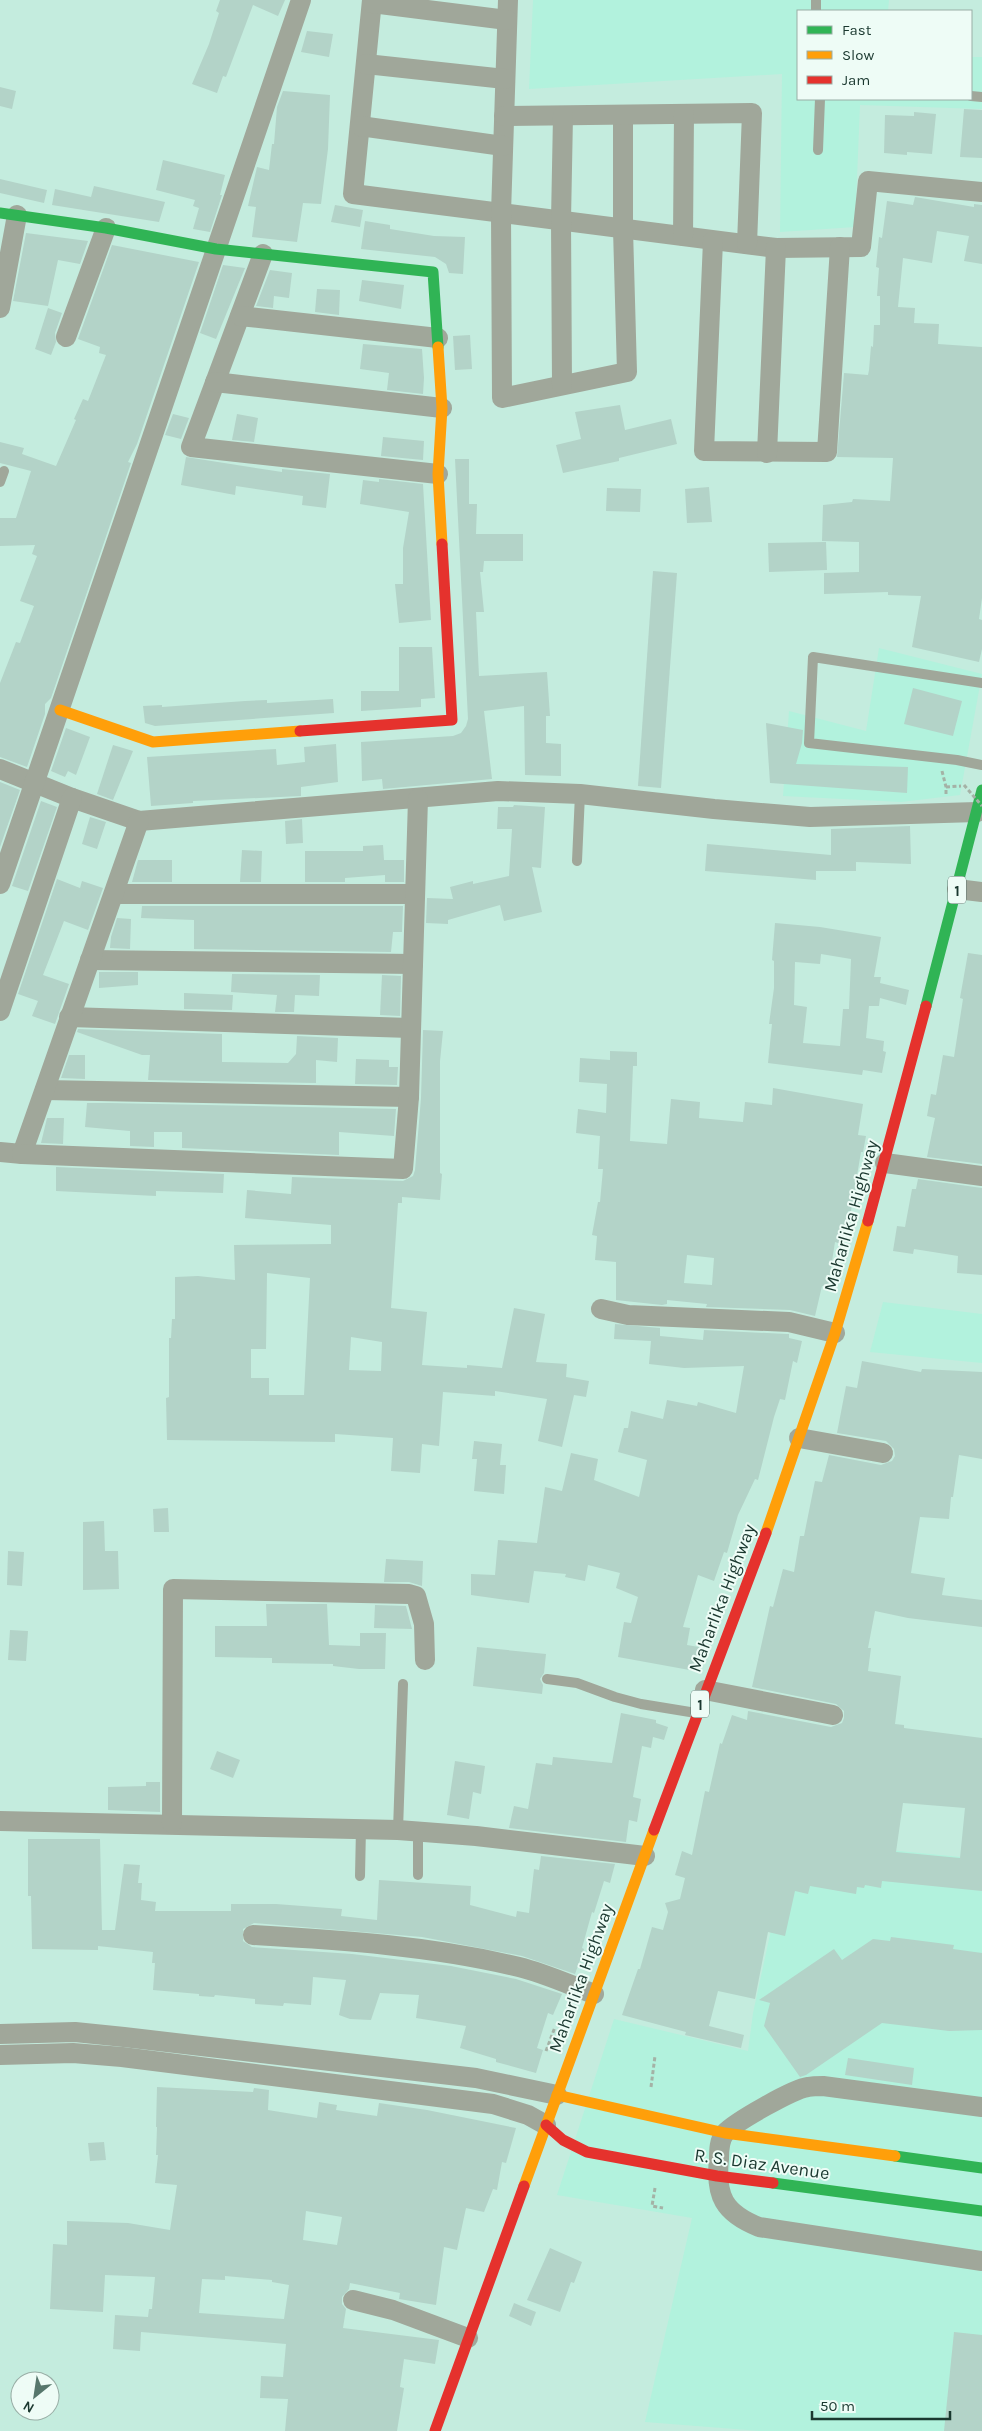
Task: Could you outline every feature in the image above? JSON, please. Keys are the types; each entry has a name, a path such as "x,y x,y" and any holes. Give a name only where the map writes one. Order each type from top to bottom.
{"main road":[{"path":"8,214 106,228 216,249 433,272 442,408 438,474 452,720 153,742 60,710"},
{"name":"Maharlika Highway","path":"435,2431 697,1714 748,1584 835,1333 885,1163 957,889 980,810 982,790"},
{"name":"R. S. Diaz Avenue","path":"557,2095 725,2133 982,2168"},
{"name":"R. S. Diaz Avenue","path":"546,2125 563,2140 588,2152 717,2176 982,2211"}],"street":[{"path":"0,884 302,0"},
{"path":"623,115 623,229 627,372 502,398 501,213 508,10 372,1 353,194 501,213 561,220 623,229 776,248 861,247 868,181 982,192"},
{"path":"366,64 505,80"},
{"path":"504,116 752,113 747,244"},
{"path":"683,236 684,114"},
{"path":"562,385 561,220 563,116"},
{"path":"360,126 503,146"},
{"path":"0,308 8,214"},
{"path":"66,337 106,228"},
{"path":"713,240 704,451 827,452 840,247"},
{"path":"767,453 776,248"},
{"path":"263,254 191,447 438,474"},
{"path":"240,316 438,338"},
{"path":"216,382 442,408"},
{"path":"0,769 72,798 139,821 498,791 580,794 714,809 810,816 980,810"},
{"path":"0,1011 72,798"},
{"path":"0,1152 403,1169 409,1097 418,799"},
{"path":"22,1154 139,821"},
{"path":"957,889 982,892"},
{"path":"114,894 414,894"},
{"path":"90,960 413,964"},
{"path":"69,1017 410,1028"},
{"path":"45,1090 409,1097"},
{"path":"885,1163 982,1176"},
{"path":"601,1309 628,1315 789,1322 835,1333"},
{"path":"799,1438 883,1453"},
{"path":"172,1823 173,1589 409,1594 416,1596 424,1624 425,1660"},
{"path":"706,1690 833,1715"},
{"path":"0,1821 172,1823 418,1831 645,1856"},
{"path":"253,1936 350,1941 472,1958 520,1967 594,1994"},
{"path":"9,2034 75,2032 114,2036 476,2078 557,2095"},
{"path":"10,2055 73,2053 122,2057 493,2104 528,2114 546,2125"},
{"path":"982,2107 823,2086 807,2087 771,2104 725,2133 720,2144 717,2176 720,2193 730,2210 741,2220 759,2227 982,2261"},
{"path":"354,2300 394,2310 468,2338"}],"lane":[{"path":"818,150 820,100"},
{"path":"0,482 4,472"},
{"path":"982,683 813,657 809,743 938,758 982,766"},
{"path":"577,861 580,794"},
{"path":"547,1679 577,1683 641,1704 697,1714"},
{"path":"398,1830 403,1684"},
{"path":"360,1876 361,1828"},
{"path":"418,1831 418,1875"},
{"path":"9,2034 10,2055"}],"path":[{"path":"938,758 946,787 944,812"},
{"path":"946,787 964,785 980,810"},
{"path":"546,2052 554,2027"},
{"path":"651,2087 655,2056"},
{"path":"655,2188 652,2206 663,2208"}],"shaded area":[{"path":"533,0 889,0 888,10 797,10 797,100 972,100 972,57 982,57 982,109 860,105 855,227 780,232 782,74 529,89"},
{"path":"879,648 982,674 960,795 901,802 783,796 789,711 866,731"},
{"path":"883,1302 982,1314 982,1363 870,1352"},
{"path":"889,1850 982,1859 982,2431 760,2431 645,2422 692,2218 557,2195 614,2019 748,2051 753,2013 787,1856"}],"building":[{"path":"220,0 285,0 278,16 253,5 226,77 223,76 217,93 192,84 209,44 219,13 216,11"},
{"path":"307,31 333,34 329,57 301,52"},
{"path":"0,87 16,91 12,109 0,106"},
{"path":"283,91 330,95 328,149 321,204 303,203 297,242 252,237 256,207 248,206 257,167 269,170 272,144 274,144 277,107"},
{"path":"964,109 982,110 982,158 960,157"},
{"path":"914,112 936,114 932,154 907,152 907,155 884,153 885,115 914,116"},
{"path":"163,160 225,175 220,195 222,195 210,232 193,229 199,208 193,206 195,200 156,190"},
{"path":"0,179 47,190 44,203 0,193"},
{"path":"94,186 165,202 159,222 52,205 55,189 91,197"},
{"path":"915,197 974,207 974,204 982,205 982,264 964,261 969,236 937,231 932,263 903,258 898,307 915,308 914,323 939,324 938,344 982,347 982,598 979,619 982,620 982,649 979,662 912,647 921,596 888,595 888,592 824,594 824,573 859,572 859,542 822,541 823,505 852,502 853,499 890,501 893,458 837,457 844,373 868,375 871,346 873,347 874,325 880,325 880,296 877,296 879,268 876,267 879,237 882,238 887,201 913,205"},
{"path":"335,205 363,210 360,227 331,222"},
{"path":"365,221 390,225 390,229 434,236 465,237 463,274 449,273 446,264 435,257 361,249"},
{"path":"26,233 88,241 80,264 58,260 48,306 13,301"},
{"path":"112,245 199,262 137,444 128,462 131,463 51,698 45,704 45,714 27,767 0,757 0,683 16,642 20,643 34,606 20,601 37,556 32,554 35,545 0,546 0,518 16,518 31,471 0,463 0,442 24,448 22,454 56,466 83,399 88,401 106,355 99,353 100,347 78,339"},
{"path":"223,265 245,268 216,339 200,333"},
{"path":"270,270 292,273 289,298 274,296 273,308 256,306"},
{"path":"362,280 404,285 401,309 359,301"},
{"path":"317,289 340,290 339,315 315,312"},
{"path":"48,308 62,313 55,333 56,342 51,355 35,349"},
{"path":"470,335 472,369 455,370 453,336"},
{"path":"363,344 422,349 423,394 387,390 389,373 360,369"},
{"path":"620,405 625,430 671,419 677,444 619,458 619,461 563,473 556,445 581,439 575,412"},
{"path":"173,414 189,418 181,439 165,435"},
{"path":"237,414 258,418 254,442 232,440"},
{"path":"383,437 424,441 423,460 381,456"},
{"path":"186,457 282,472 282,469 330,474 326,508 302,505 303,496 236,486 235,495 181,485"},
{"path":"455,459 469,459 469,504 477,504 476,534 523,534 523,561 484,561 483,572 480,572 484,612 476,612 479,676 547,672 550,716 546,716 546,743 561,744 561,776 525,775 524,706 484,711 492,779 383,789 382,779 362,781 361,742 453,736 461,733 468,719"},
{"path":"379,479 423,484 431,620 399,623 395,584 403,584 403,548 409,512 360,504 363,480 379,482"},
{"path":"709,487 712,522 687,523 685,489"},
{"path":"607,488 641,489 640,512 606,511"},
{"path":"826,542 827,570 769,572 768,543"},
{"path":"653,571 677,573 661,788 638,786"},
{"path":"399,647 432,647 435,698 421,699 421,707 361,711 361,691 399,691"},
{"path":"913,688 962,701 953,736 904,724"},
{"path":"333,699 334,713 155,726 145,723 143,706 162,705 162,707 245,701 267,700 267,703"},
{"path":"766,723 803,730 802,743 796,764 908,767 907,793 770,783"},
{"path":"66,728 90,737 76,775 68,771 65,777 51,771"},
{"path":"336,744 338,782 301,787 301,796 193,801 193,803 151,806 147,757 276,749 277,765 305,762 304,747"},
{"path":"113,745 133,751 113,800 97,794"},
{"path":"0,782 20,790 0,847"},
{"path":"41,801 57,807 28,891 12,886"},
{"path":"514,805 545,807 541,868 532,867 542,912 504,921 500,905 448,920 448,924 426,923 427,898 453,899 450,887 473,881 473,884 509,876 512,829 497,829 498,807 513,807"},
{"path":"90,817 106,822 97,849 82,844"},
{"path":"302,819 303,843 286,844 285,821"},
{"path":"910,826 911,864 856,862 856,871 816,871 816,880 705,871 707,844 831,855 831,829"},
{"path":"383,845 384,860 404,860 404,882 385,882 385,875 345,878 345,882 305,882 305,851 363,851 363,846"},
{"path":"242,850 262,851 261,882 240,882"},
{"path":"138,860 172,860 172,882 132,882"},
{"path":"57,879 80,888 82,881 103,888 88,930 64,921 43,975 69,984 55,1024 32,1016 38,1001 18,994"},
{"path":"142,906 403,906 402,932 393,932 391,952 194,949 194,920 141,918"},
{"path":"117,918 131,919 130,949 110,948 111,937"},
{"path":"775,923 820,927 881,937 874,977 881,977 880,983 909,990 906,1005 880,998 879,1006 869,1006 866,1038 884,1041 883,1051 886,1052 882,1073 863,1070 862,1075 768,1063 772,1024 769,1024 774,988 774,961 772,960","holes":["821,954 851,959 849,1009 843,1009 840,1046 803,1043 807,1007 794,1005 795,962 820,964"]},
{"path":"968,953 982,955 982,1164 927,1157 935,1118 927,1116 931,1094 936,1095 943,1055 954,1057 963,999 960,998"},
{"path":"99,972 138,972 138,985 99,988"},
{"path":"232,974 320,975 319,996 295,995 294,1012 275,1012 277,995 231,992"},
{"path":"382,975 401,976 400,1016 380,1015"},
{"path":"184,993 233,995 232,1010 184,1009"},
{"path":"78,1029 222,1034 222,1062 288,1063 296,1054 297,1036 338,1038 337,1062 316,1060 316,1083 148,1080 150,1055 142,1055 77,1032"},
{"path":"423,1030 443,1031 440,1061 440,1173 442,1174 440,1200 402,1197 402,1203 398,1203 391,1308 427,1312 422,1365 467,1368 467,1365 502,1368 514,1308 545,1314 536,1362 567,1364 566,1377 589,1381 586,1397 574,1395 562,1447 538,1441 547,1399 495,1391 495,1396 443,1392 439,1446 422,1444 420,1473 391,1471 393,1438 335,1434 335,1442 167,1440 166,1398 169,1397 169,1338 171,1338 172,1319 175,1319 175,1277 198,1276 235,1280 234,1245 331,1244 331,1225 245,1218 247,1190 291,1194 292,1177 403,1181 413,1176 421,1098","holes":["267,1273 310,1278 304,1395 269,1395 269,1378 251,1378 251,1349 266,1349","351,1337 382,1342 381,1371 349,1370"]},
{"path":"610,1051 637,1052 637,1066 633,1066 630,1141 667,1144 671,1099 700,1102 699,1118 743,1122 745,1102 772,1105 773,1088 863,1104 858,1135 866,1136 863,1152 861,1152 851,1211 848,1211 841,1244 835,1242 828,1287 822,1286 815,1316 790,1310 706,1307 707,1304 667,1300 667,1304 662,1305 616,1300 616,1262 595,1260 597,1236 592,1235 598,1202 600,1202 603,1169 598,1169 600,1136 576,1133 578,1109 606,1113 607,1084 579,1082 580,1058 610,1060","holes":["687,1255 714,1258 712,1285 684,1283"]},
{"path":"69,1055 85,1055 85,1079 61,1078"},
{"path":"356,1059 389,1060 389,1067 398,1067 397,1085 355,1084"},
{"path":"87,1103 396,1109 394,1136 339,1132 339,1155 182,1148 182,1132 154,1132 154,1147 130,1146 130,1131 85,1127"},
{"path":"47,1118 64,1118 63,1144 41,1143"},
{"path":"56,1167 224,1174 223,1193 156,1191 156,1196 56,1191"},
{"path":"918,1179 982,1188 982,1275 957,1273 958,1256 914,1249 913,1254 893,1251 897,1226 905,1227 912,1189 916,1189"},
{"path":"615,1324 660,1328 660,1336 703,1340 704,1330 789,1334 789,1338 802,1341 797,1363 793,1361 785,1400 780,1399 774,1417 758,1480 755,1479 738,1515 727,1553 724,1552 714,1581 698,1575 683,1627 690,1628 687,1645 699,1647 695,1671 618,1657 624,1622 631,1623 638,1597 616,1588 620,1573 588,1565 585,1581 565,1577 566,1574 534,1571 529,1603 471,1595 471,1574 495,1575 498,1540 537,1543 545,1487 562,1491 571,1453 598,1459 594,1480 639,1497 647,1460 618,1452 624,1428 628,1428 631,1411 663,1419 667,1400 697,1406 698,1402 736,1413 744,1366 684,1368 649,1364 651,1341 614,1339"},
{"path":"862,1361 921,1372 922,1369 982,1372 982,1459 959,1455 949,1519 920,1517 911,1573 945,1578 942,1595 982,1600 982,1627 908,1618 875,1611 868,1648 871,1648 868,1671 901,1676 895,1724 904,1725 904,1728 982,1738 982,1891 882,1881 881,1888 865,1885 864,1888 857,1887 856,1894 810,1886 808,1894 795,1891 785,1936 768,1932 755,1999 718,1991 709,2026 744,2035 741,2048 685,2035 686,2032 622,2015 638,1969 640,1969 652,1927 663,1930 668,1912 665,1903 680,1899 685,1878 675,1875 682,1851 692,1855 705,1791 709,1792 720,1743 722,1744 732,1715 747,1720 748,1711 831,1727 842,1723 844,1718 844,1711 836,1704 752,1687 770,1606 773,1607 783,1569 794,1572 800,1536 804,1536 815,1481 822,1482 829,1455 881,1465 892,1461 895,1456 894,1449 886,1441 837,1433 846,1386 857,1388","holes":["903,1803 965,1808 960,1858 896,1852"]},
{"path":"474,1441 502,1444 500,1465 506,1465 504,1494 474,1491 477,1459 472,1459"},
{"path":"168,1508 169,1532 154,1532 153,1509"},
{"path":"104,1521 105,1551 118,1551 119,1589 83,1590 83,1522"},
{"path":"8,1551 24,1552 22,1586 7,1585"},
{"path":"386,1559 423,1561 422,1586 409,1582 384,1582"},
{"path":"266,1604 327,1604 329,1645 360,1646 360,1633 386,1633 385,1669 359,1669 333,1666 333,1664 272,1663 272,1658 215,1657 215,1626 267,1626"},
{"path":"375,1605 406,1606 412,1629 374,1628"},
{"path":"10,1630 28,1631 26,1661 8,1660"},
{"path":"477,1647 546,1654 544,1673 540,1679 543,1685 542,1694 473,1686"},
{"path":"621,1713 656,1720 656,1723 668,1727 664,1740 653,1737 651,1748 642,1746 633,1797 641,1799 637,1822 629,1820 626,1842 509,1828 514,1806 528,1809 536,1763 552,1765 553,1757 612,1763"},
{"path":"217,1751 240,1760 233,1778 210,1769"},
{"path":"455,1761 485,1766 481,1794 473,1792 469,1819 447,1815"},
{"path":"146,1782 160,1782 160,1812 108,1810 108,1787 146,1786"},
{"path":"28,1839 100,1839 102,1930 115,1930 124,1864 140,1865 138,1883 142,1883 141,1900 156,1902 155,1911 231,1911 231,1904 276,1904 342,1909 341,1916 377,1920 379,1880 471,1886 470,1905 516,1917 517,1911 529,1913 534,1869 539,1870 541,1856 615,1864 610,1883 604,1881 594,1913 592,1912 582,1948 584,1949 575,1974 522,1956 422,1937 254,1923 243,1929 243,1941 252,1947 352,1954 451,1966 516,1979 562,1994 553,2015 548,2013 537,2048 543,2050 536,2073 496,2062 496,2059 460,2048 466,2026 416,2018 419,1995 380,1993 371,2020 350,2019 339,2015 346,1980 313,1977 311,2005 284,2003 283,2006 255,2004 255,1999 215,1995 214,1997 199,1996 199,1994 153,1990 155,1963 152,1963 153,1952 98,1946 98,1950 32,1949 31,1896 28,1896"},
{"path":"891,1937 954,1945 953,1949 982,1953 982,2030 949,2031 882,2023 806,2075 800,2077 764,2026 770,2003 759,2000 834,1949 842,1960 873,1939 890,1941"},
{"path":"848,2058 914,2068 912,2085 845,2075"},
{"path":"157,2087 253,2092 254,2088 269,2090 268,2110 317,2118 319,2102 337,2105 336,2110 377,2116 379,2103 427,2110 516,2128 506,2163 502,2162 497,2190 493,2189 484,2212 466,2208 457,2250 444,2247 436,2305 399,2299 400,2293 350,2283 349,2289 342,2297 342,2304 346,2309 343,2328 439,2340 435,2364 404,2359 400,2387 404,2388 397,2431 285,2431 288,2399 260,2398 261,2376 283,2377 286,2344 141,2332 140,2351 113,2349 115,2315 148,2317 149,2309 152,2309 155,2277 105,2275 103,2312 50,2309 53,2244 67,2245 67,2221 128,2223 170,2230 177,2185 155,2183 158,2155 156,2155","holes":["306,2211 342,2217 337,2245 303,2240","225,2276 272,2280 272,2282 289,2285 284,2319 199,2313 202,2279 225,2280"]},
{"path":"104,2142 106,2160 90,2161 88,2143"},
{"path":"550,2248 582,2262 574,2283 571,2282 560,2312 527,2300"},
{"path":"514,2303 536,2312 531,2326 509,2316"},
{"path":"954,2332 982,2335 982,2431 944,2431"}],"traffic: fast":[{"path":"0,213 106,228 216,249 433,272 438,347"},
{"path":"926,1006 982,790"},
{"path":"895,2156 982,2168"},
{"path":"773,2183 982,2211"}],"traffic: slow":[{"path":"438,347 442,408 438,474 442,544"},
{"path":"60,710 153,742 300,731"},
{"path":"766,1533 835,1333 868,1221"},
{"path":"524,2186 654,1830"},
{"path":"557,2095 725,2133 895,2156"}],"traffic: jam":[{"path":"300,731 452,720 442,544"},
{"path":"868,1221 926,1006"},
{"path":"654,1830 766,1533"},
{"path":"546,2125 563,2140 587,2152 717,2176 773,2183"},
{"path":"435,2431 524,2186"}]}
